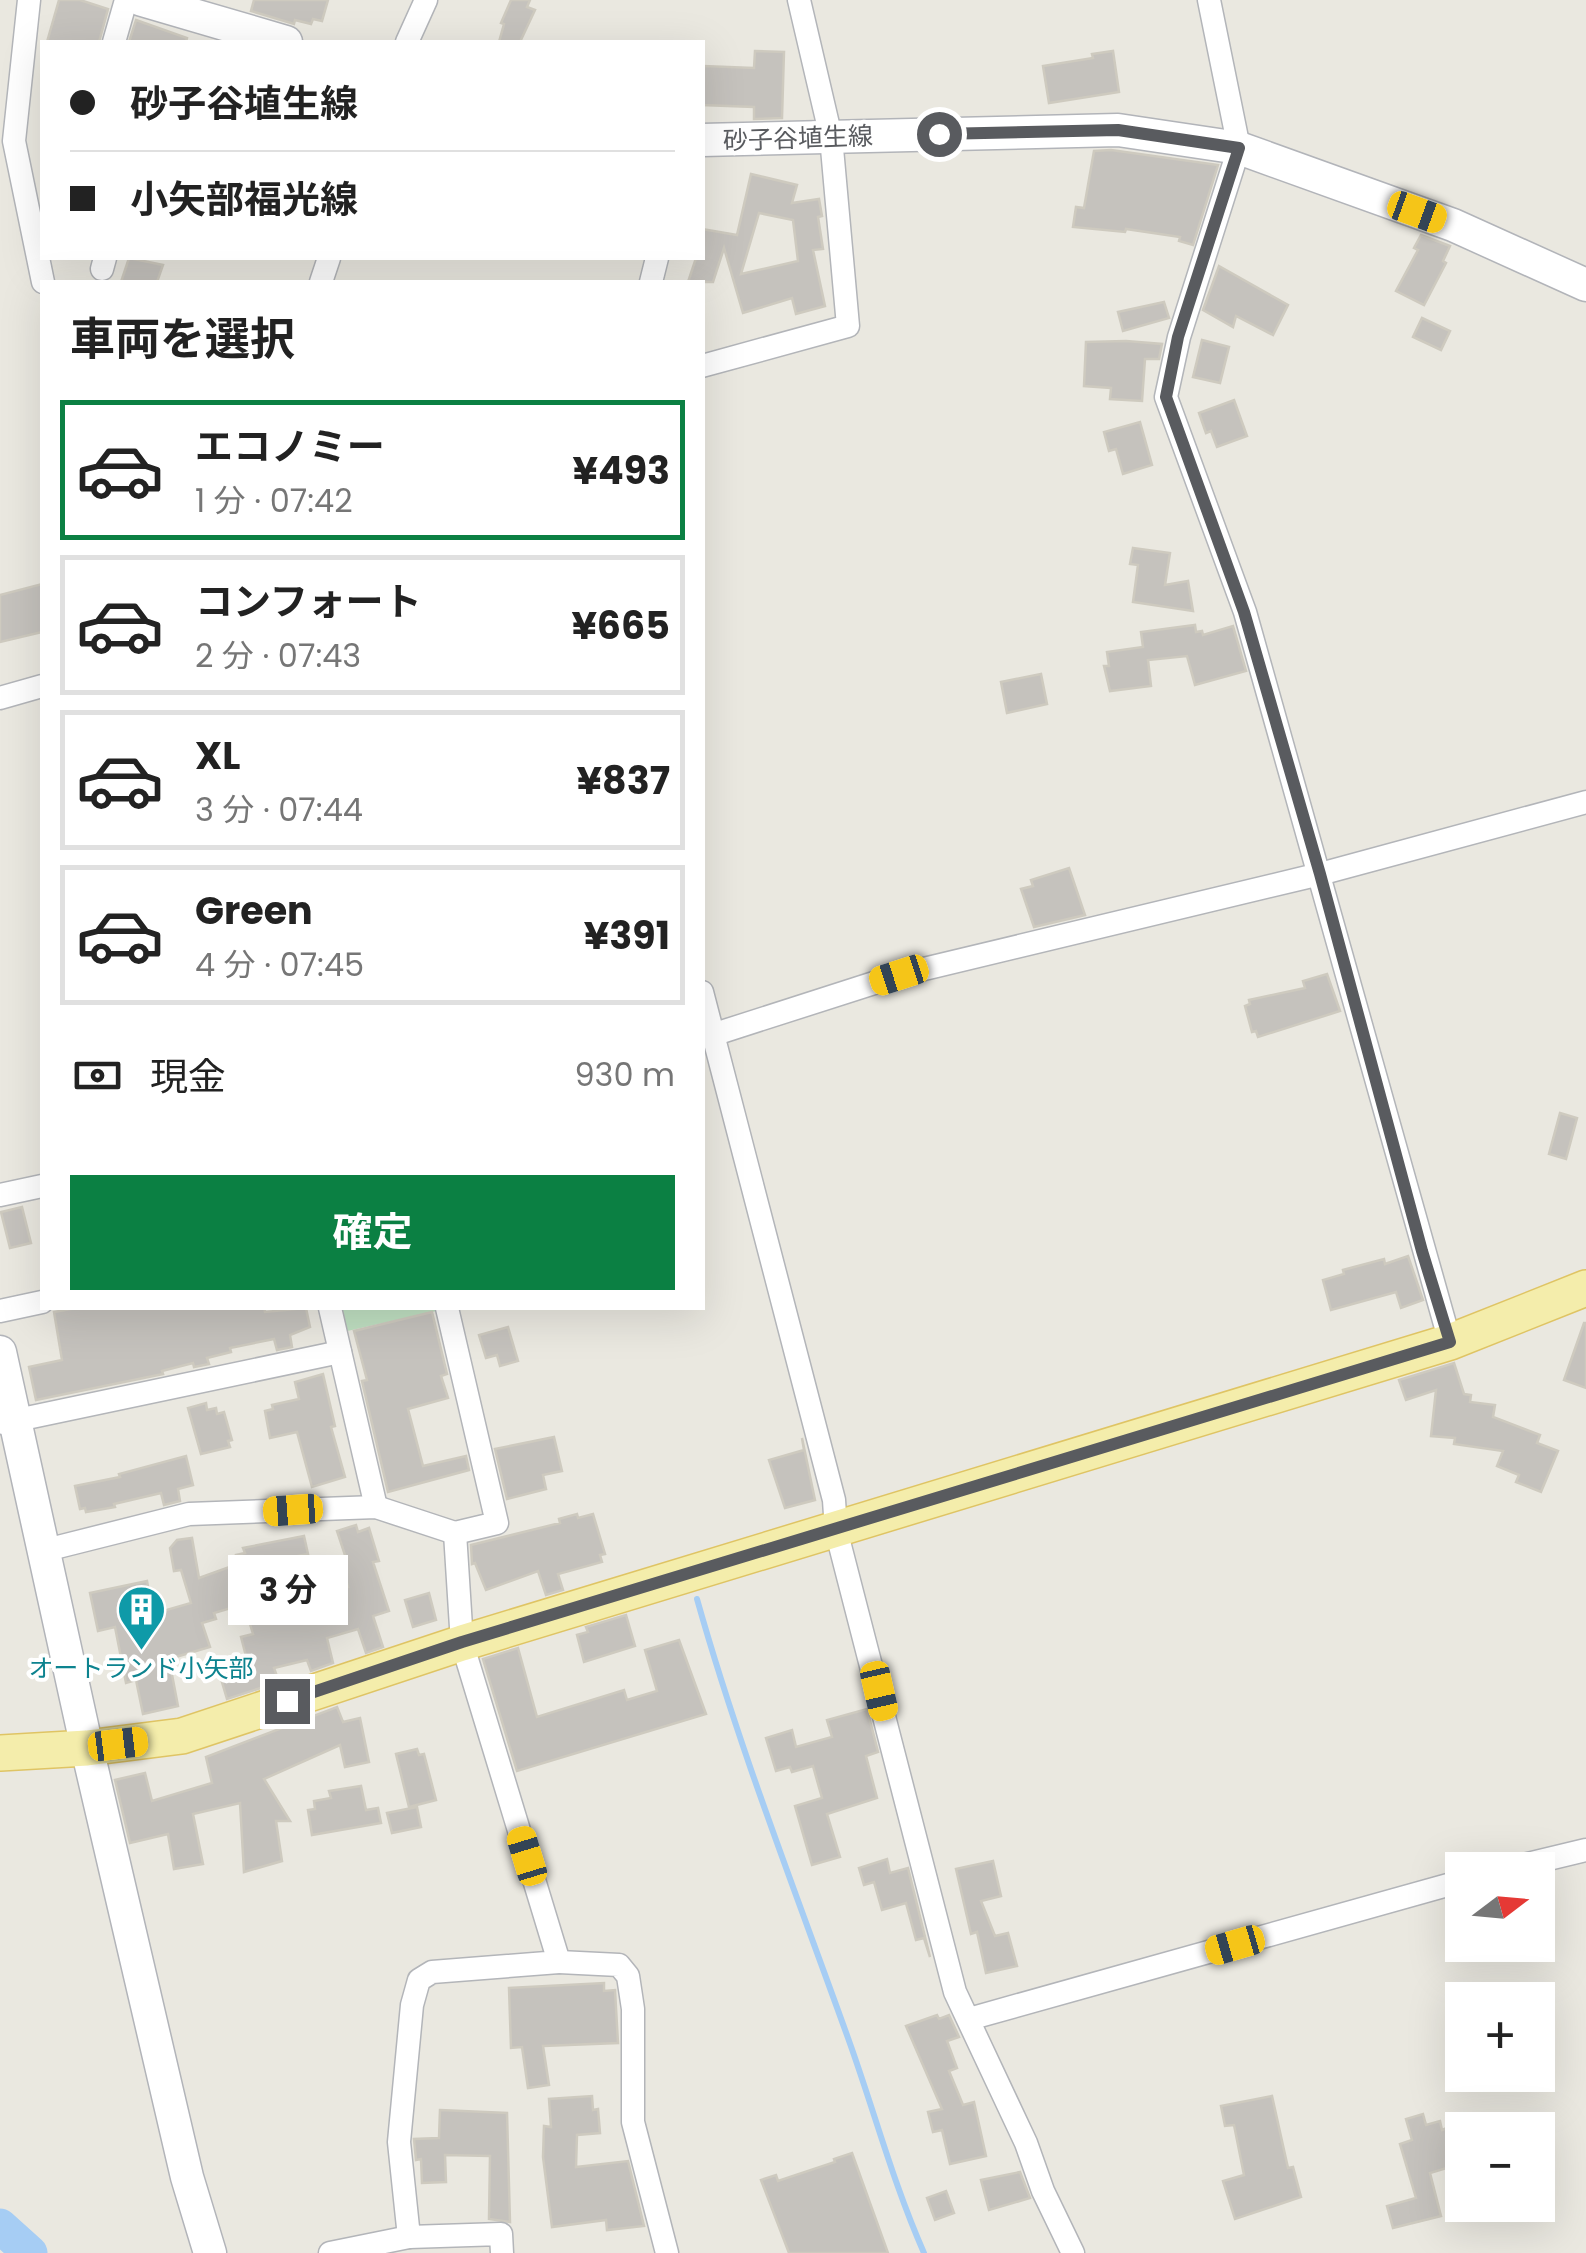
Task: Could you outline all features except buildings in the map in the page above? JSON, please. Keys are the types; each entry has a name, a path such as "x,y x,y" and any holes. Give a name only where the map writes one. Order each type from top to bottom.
{"main road":[{"path":"142,0 279,40"},
{"name":"砂子谷埴生線","path":"705,140 1118,130 1239,148 1453,225 1586,285"},
{"path":"0,1753 86,1748 182,1736 462,1642 1450,1342 1586,1288"},
{"path":"0,1352 8,1422 42,1551 187,2177 210,2253"}],"street":[{"path":"29,0 14,141 43,280"},
{"path":"115,40 126,0"},
{"path":"408,40 426,0"},
{"path":"705,365 848,326 831,137 799,0"},
{"path":"1209,0 1239,148 1178,337 1166,397 1244,612 1450,1342"},
{"path":"0,698 40,687"},
{"path":"712,1034 899,975 1320,874 1586,802"},
{"path":"705,1005 834,1500 836,1530 955,1992 1072,2253"},
{"path":"0,1195 40,1186"},
{"path":"0,1311 40,1302"},
{"path":"330,1310 376,1507"},
{"path":"42,1551 189,1514 376,1507 455,1533 497,1522 447,1310"},
{"path":"8,1422 340,1352"},
{"path":"455,1533 462,1642 559,1962"},
{"path":"1555,1857 1586,1850"},
{"path":"969,2019 1445,1887"},
{"path":"409,2237 399,2142 412,2005 419,1980 432,1972 559,1962 619,1965 628,1976 632,2008 634,2122 667,2253"},
{"path":"330,2253 409,2237 501,2234 502,2253"}],"green space":[{"path":"339,1310 437,1311 343,1332"}],"waterway":[{"path":"697,1599 750,1765 924,2253"},
{"path":"0,2226 30,2253"}],"place":[{"name":"オートランド小矢部","path":"141,1652"}],"route":[{"path":"287,1701 462,1642 1450,1342 1244,612 1166,397 1178,337 1239,148 1118,130 939,134"}]}
